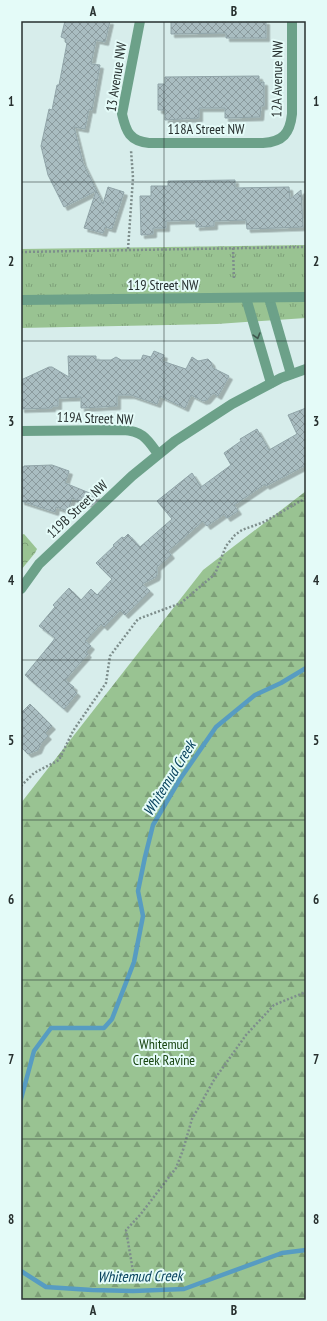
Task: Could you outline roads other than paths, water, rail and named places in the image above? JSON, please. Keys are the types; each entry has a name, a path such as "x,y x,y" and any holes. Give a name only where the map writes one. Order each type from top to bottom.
{"street":[{"name":"13 Avenue NW","path":"130,135 126,129 122,114 140,21"},
{"name":"12A Avenue NW","path":"283,136 291,123 292,114 292,21"},
{"name":"118A Street NW","path":"130,135 140,142 149,143 263,143 278,140 283,136"},
{"name":"119 Street NW","path":"21,300 306,297"},
{"path":"246,298 271,383"},
{"path":"269,298 291,374"},
{"path":"158,454 208,418 271,383 306,369"},
{"name":"119A Street NW","path":"21,431 135,431 144,436 158,454"},
{"name":"119B Street NW","path":"21,589 39,564 132,476 158,454"}],"waterway":[{"name":"Whitemud Creek","path":"21,1099 34,1051 51,1028 104,1028 112,1019 134,962 143,916 138,891 153,825 180,779 216,727 255,695 281,683 306,668"},
{"name":"Whitemud Creek","path":"21,1271 46,1287 133,1291 184,1289 282,1253 306,1250"}],"park label":[{"name":"Whitemud Creek Ravine","path":"164,1052"}]}
